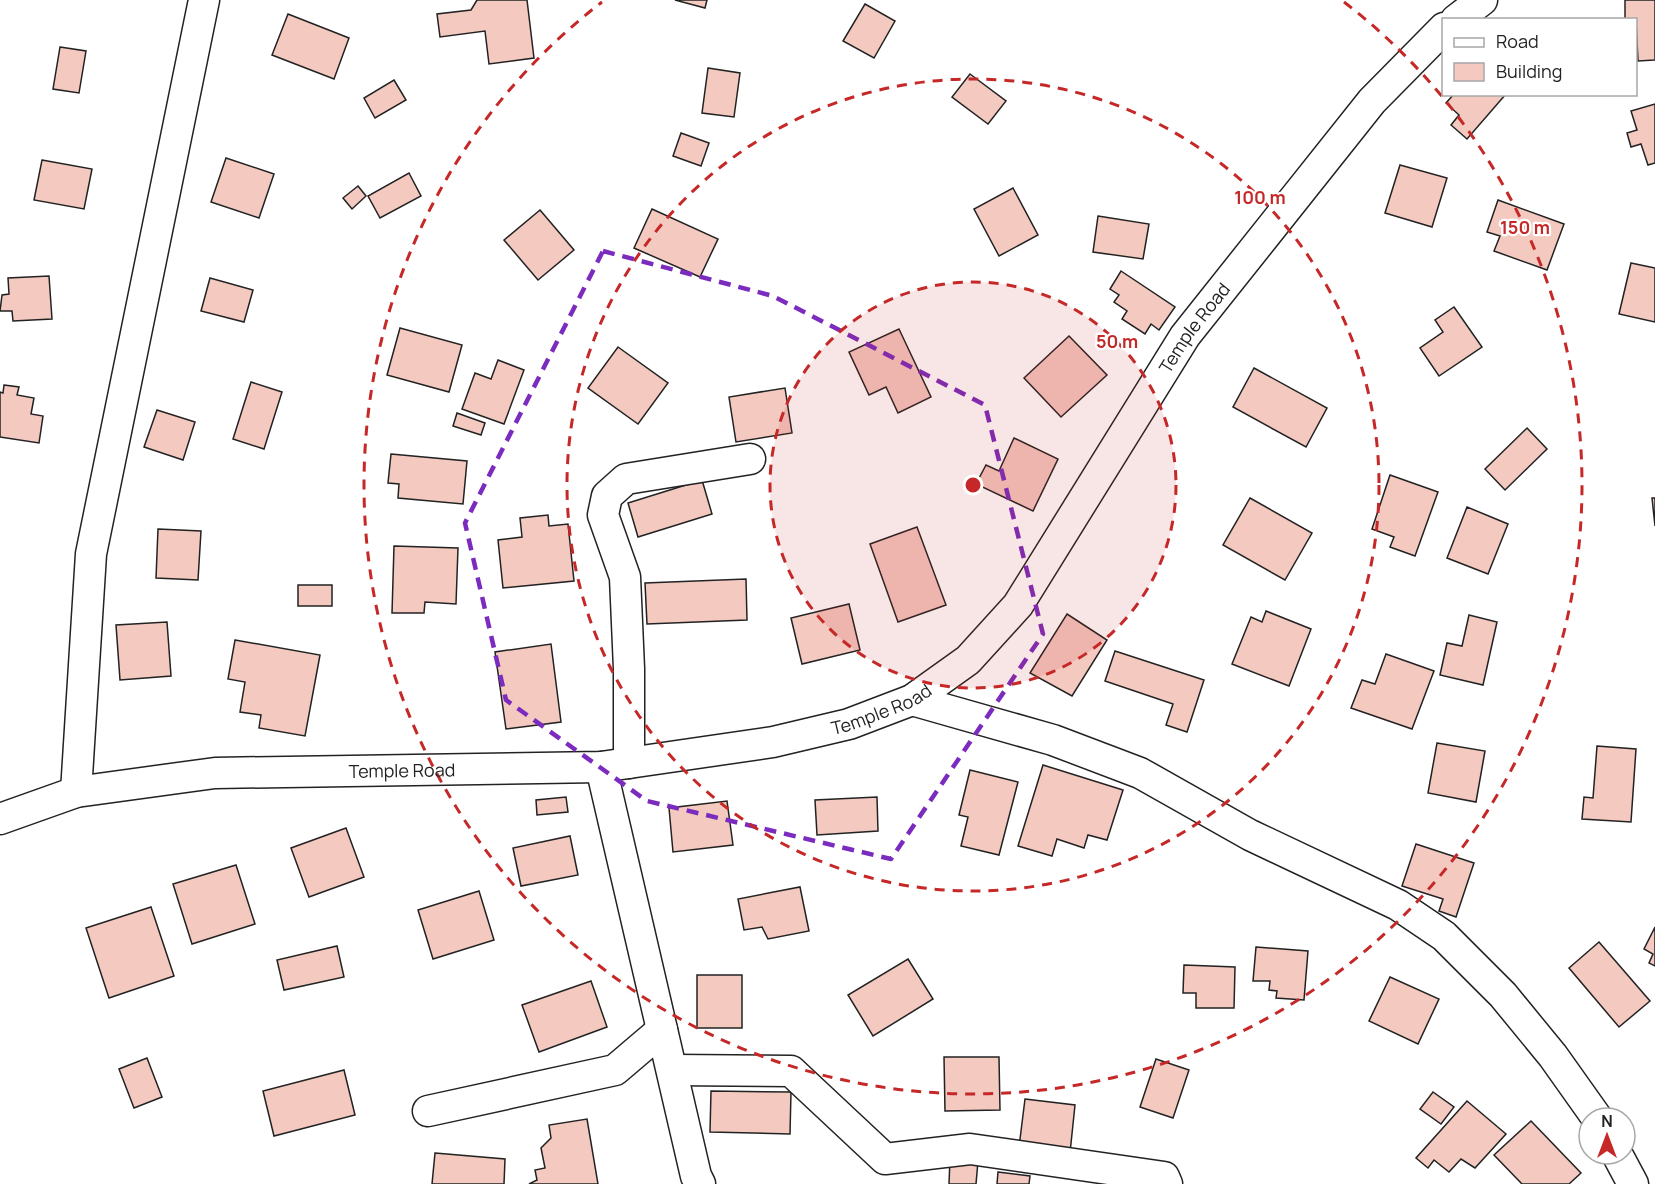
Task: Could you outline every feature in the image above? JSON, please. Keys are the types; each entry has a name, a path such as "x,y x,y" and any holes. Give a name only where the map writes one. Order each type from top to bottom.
{"street":[{"path":"76,792 91,554 204,0"},
{"path":"1459,18 1482,0"},
{"name":"Temple Road","path":"0,819 76,792 215,773 615,765 773,742 849,724 912,700 968,660 1018,605 1185,336 1372,101 1442,29"},
{"path":"700,1184 696,1176 662,1030 615,765 629,669 625,578 603,515 607,496 626,479 750,459"},
{"path":"912,700 1053,740 1140,772 1250,835 1398,905 1444,936 1503,994 1553,1056 1588,1106"},
{"path":"428,1111 615,1070 662,1030"},
{"path":"672,1070 791,1071 885,1160 969,1149 1164,1176 1167,1184"},
{"path":"1623,1166 1633,1184"}],"highlighted area":[{"path":"603,251 773,296 985,405 1043,634 891,859 647,801 506,700 465,523"}],"building":[{"path":"477,0 527,0 534,58 489,64 485,31 440,37 437,14 471,10"},
{"path":"675,0 707,0 705,8"},
{"path":"1625,0 1655,0 1655,60 1638,61 1637,18 1625,18"},
{"path":"865,4 895,21 874,58 843,41"},
{"path":"288,14 349,38 334,79 272,55"},
{"path":"60,47 86,51 79,93 53,89"},
{"path":"708,68 740,73 734,117 702,113"},
{"path":"970,74 1006,101 988,124 952,97"},
{"path":"394,80 406,100 375,118 364,98"},
{"path":"1452,96 1504,96 1467,139 1451,125 1459,115 1446,103"},
{"path":"1655,104 1655,163 1648,165 1641,144 1631,147 1627,133 1637,130 1631,111"},
{"path":"681,133 709,143 701,166 673,156"},
{"path":"226,158 274,174 259,218 211,202"},
{"path":"42,160 92,169 84,209 34,200"},
{"path":"1400,165 1447,178 1432,227 1385,213"},
{"path":"409,173 421,196 380,218 368,196"},
{"path":"358,186 366,196 352,209 343,198"},
{"path":"1013,188 1038,235 999,256 974,209"},
{"path":"1498,200 1564,224 1547,270 1494,251 1500,236 1487,232"},
{"path":"652,209 718,239 700,277 634,248"},
{"path":"540,210 574,250 538,280 504,240"},
{"path":"1098,216 1149,224 1143,259 1093,252"},
{"path":"1631,263 1655,268 1655,322 1619,314"},
{"path":"1121,271 1175,307 1159,330 1151,324 1145,334 1122,319 1127,311 1114,302 1119,295 1110,289"},
{"path":"49,276 52,319 13,321 12,311 0,311 2,295 9,294 8,278"},
{"path":"210,278 253,290 244,322 201,311"},
{"path":"1454,307 1482,347 1439,376 1420,348 1443,332 1435,320"},
{"path":"400,328 462,345 449,392 387,375"},
{"path":"899,329 931,397 898,413 886,387 869,395 849,352"},
{"path":"1069,336 1107,375 1061,417 1024,378"},
{"path":"618,347 668,383 638,424 588,388"},
{"path":"498,360 524,370 504,424 462,409 475,373 491,379"},
{"path":"1254,368 1327,408 1306,447 1233,407"},
{"path":"251,382 282,392 264,449 233,439"},
{"path":"4,385 19,387 17,395 34,398 31,414 43,416 39,443 0,437 0,392 3,393"},
{"path":"785,388 792,433 736,442 729,397"},
{"path":"157,410 195,422 183,460 144,447"},
{"path":"457,413 485,423 481,435 453,426"},
{"path":"1527,428 1547,449 1505,490 1485,469"},
{"path":"1014,438 1058,459 1033,511 976,484 986,465 999,471"},
{"path":"391,454 467,461 463,504 398,498 399,484 388,483"},
{"path":"1390,475 1438,492 1415,556 1390,547 1394,537 1372,529"},
{"path":"702,480 712,514 638,537 628,503"},
{"path":"1250,498 1312,533 1285,580 1223,545"},
{"path":"1652,498 1655,498 1655,526"},
{"path":"1467,507 1508,524 1488,574 1447,558"},
{"path":"548,515 549,526 568,524 574,581 503,588 498,540 522,537 520,518"},
{"path":"917,527 946,605 898,622 870,544"},
{"path":"158,529 201,531 198,580 156,578"},
{"path":"394,546 458,548 456,604 425,602 424,613 392,613"},
{"path":"746,579 747,620 647,624 645,583"},
{"path":"298,585 332,585 332,606 298,606"},
{"path":"849,604 860,650 802,664 791,618"},
{"path":"1266,611 1311,629 1289,686 1232,664 1251,617 1262,622"},
{"path":"1067,614 1107,640 1072,696 1030,673"},
{"path":"1469,615 1497,622 1483,685 1440,675 1447,643 1462,646"},
{"path":"167,622 171,676 120,680 116,625"},
{"path":"235,640 320,655 305,736 259,728 261,715 240,712 245,682 228,679"},
{"path":"551,644 561,722 506,729 495,652"},
{"path":"1115,651 1204,680 1187,732 1166,725 1173,704 1105,681"},
{"path":"1386,654 1434,671 1412,729 1351,708 1362,680 1375,684"},
{"path":"1437,743 1485,751 1476,802 1428,793"},
{"path":"1597,746 1636,749 1631,822 1582,819 1584,797 1593,798"},
{"path":"1043,765 1123,790 1107,840 1088,835 1084,848 1057,839 1052,856 1018,846"},
{"path":"970,770 1018,782 999,855 961,846 968,817 959,815"},
{"path":"566,797 568,812 537,815 536,800"},
{"path":"877,797 878,831 817,835 815,800"},
{"path":"727,801 733,845 673,852 669,808"},
{"path":"346,828 364,877 309,897 291,848"},
{"path":"570,836 578,875 521,886 513,848"},
{"path":"1416,844 1474,863 1456,917 1439,911 1443,899 1402,886"},
{"path":"236,865 255,924 192,944 173,884"},
{"path":"800,887 809,931 768,939 762,927 744,930 738,899"},
{"path":"479,891 494,940 433,959 418,910"},
{"path":"151,907 174,976 109,998 86,928"},
{"path":"1655,927 1655,966 1649,963 1653,954 1644,949"},
{"path":"1599,942 1650,1001 1619,1027 1569,968"},
{"path":"337,946 344,977 284,990 277,960"},
{"path":"1256,947 1308,951 1304,1000 1276,998 1277,991 1269,990 1270,981 1253,981"},
{"path":"908,959 933,999 873,1036 848,995"},
{"path":"1184,965 1235,967 1234,1008 1196,1008 1196,993 1183,993"},
{"path":"697,975 742,975 742,1028 697,1028"},
{"path":"1390,977 1439,999 1418,1044 1369,1021"},
{"path":"591,981 607,1027 539,1052 522,1005"},
{"path":"944,1057 999,1057 1000,1110 945,1111"},
{"path":"147,1058 162,1097 134,1108 119,1069"},
{"path":"1156,1059 1189,1070 1173,1118 1140,1107"},
{"path":"344,1070 355,1115 274,1136 263,1091"},
{"path":"711,1091 791,1092 790,1134 710,1132"},
{"path":"1433,1092 1454,1107 1441,1124 1420,1109"},
{"path":"1025,1099 1075,1105 1070,1153 1019,1147"},
{"path":"1467,1101 1506,1134 1475,1168 1461,1159 1449,1172 1434,1160 1428,1168 1416,1158"},
{"path":"587,1119 598,1184 529,1184 537,1180 535,1170 545,1168 541,1148 551,1138 549,1125"},
{"path":"1531,1121 1581,1173 1569,1184 1522,1184 1494,1155"},
{"path":"435,1153 505,1159 504,1184 432,1184"},
{"path":"950,1159 978,1161 976,1184 949,1184"},
{"path":"998,1172 1030,1176 1029,1184 997,1184"}]}
